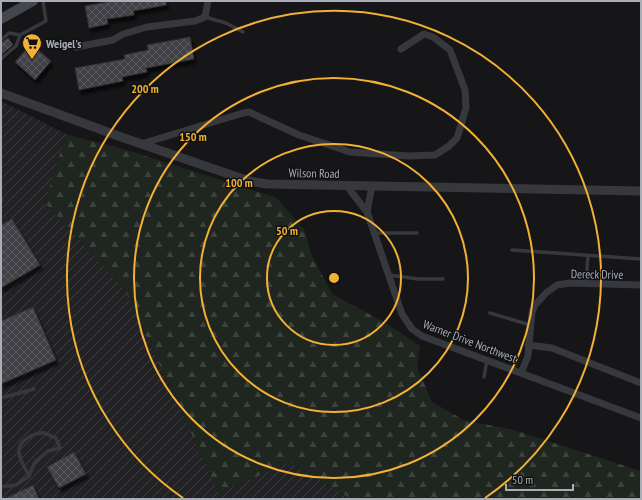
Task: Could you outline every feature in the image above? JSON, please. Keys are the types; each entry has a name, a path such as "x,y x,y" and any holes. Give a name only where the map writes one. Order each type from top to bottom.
{"main road":[{"path":"1,19 33,1"}],"street":[{"path":"76,46 113,40 123,34 147,27 196,21 205,17 208,1"},
{"path":"141,144 249,112 299,135 350,152 409,156 435,155 449,146 457,138 466,108 465,90 450,50 433,37 424,34 402,49"},
{"name":"Wilson Road","path":"1,93 141,144 249,181 267,184 641,191"},
{"path":"346,185 367,212"},
{"name":"Warner Drive Northwest","path":"372,186 367,203 367,212 402,314 412,329 422,336 641,418"},
{"name":"Dereck Drive","path":"521,373 528,356 532,312 535,305 546,293 557,285 570,283 641,286"},
{"name":"Warner Drive Northwest","path":"528,345 552,348 641,383"}],"lane":[{"path":"1,40 9,33 20,35 46,21 43,1"},
{"path":"205,17 226,23 243,32"},
{"path":"1,60 16,46 20,35"},
{"path":"374,233 417,233"},
{"path":"512,250 641,259"},
{"path":"586,284 588,255"},
{"path":"389,275 418,279 443,279"},
{"path":"490,314 530,325"},
{"path":"484,377 487,360"},
{"path":"1,398 34,389"},
{"path":"1,487 16,484 29,476 35,462 48,451 60,448 56,438 44,433 34,434 23,442 19,450 22,463 29,476"}],"shaded area":[{"path":"1,101 66,134 45,203 124,288 219,493 290,462 352,499 1,499"}],"green space":[{"path":"66,134 133,152 277,198 305,231 311,254 332,294 386,323 420,346 417,367 432,402 464,420 514,430 641,471 641,499 352,499 290,462 219,493 124,288 45,203"}],"building":[{"path":"113,1 166,1 166,5 133,11 134,15 107,19 108,24 89,28 85,6"},
{"path":"190,37 194,59 146,68 147,72 122,77 123,81 79,90 75,68 125,59 124,55 148,50 147,45"},
{"path":"8,38 13,45 1,55 1,43"},
{"path":"31,44 51,61 35,80 15,62"},
{"path":"12,219 40,265 1,288 1,225"},
{"path":"33,307 56,360 1,384 1,321"},
{"path":"74,452 86,474 59,488 47,467"},
{"path":"33,485 39,499 4,499"}],"place":[{"name":"Weigel's","path":"32,60"}]}
